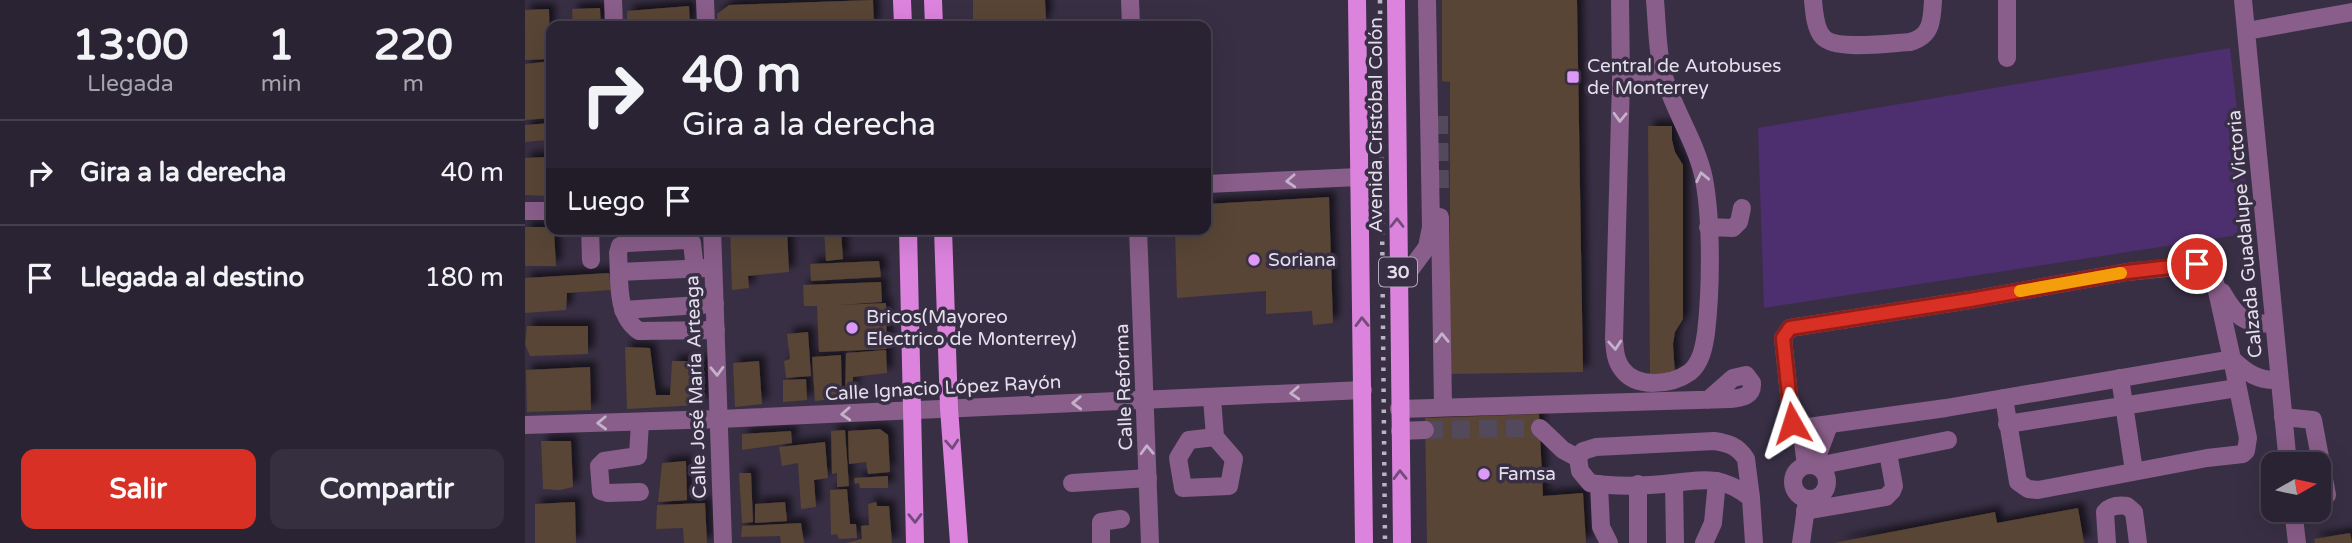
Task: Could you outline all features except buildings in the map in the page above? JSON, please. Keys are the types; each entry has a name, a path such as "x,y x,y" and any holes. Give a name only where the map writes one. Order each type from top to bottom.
{"main road":[{"path":"902,0 903,21"},
{"path":"933,0 934,21"},
{"name":"Avenida Cristóbal Colón","path":"1357,0 1364,543"},
{"name":"Avenida Cristóbal Colón","path":"1396,0 1402,543"},
{"path":"908,235 915,543"},
{"path":"943,235 949,408 959,543"}],"street":[{"path":"613,0 614,21"},
{"path":"705,0 706,21"},
{"path":"1130,0 1131,21"},
{"path":"1399,285 1427,247 1431,227 1427,0"},
{"path":"1437,0 1439,116"},
{"path":"1620,0 1621,80 1614,339 1616,360 1623,372 1634,380 1663,383 1692,371 1701,357 1706,337 1708,303 1708,227 1704,178 1696,150 1662,70 1655,0"},
{"path":"1813,0 1820,36 1828,42 1841,45 1919,40 1931,24 1933,0"},
{"path":"2007,0 2007,58"},
{"name":"Calzada Guadalupe Victoria","path":"2243,0 2287,452"},
{"path":"2247,31 2352,12"},
{"path":"1621,80 1662,70"},
{"path":"1211,184 1359,177"},
{"path":"1440,195 1443,406"},
{"path":"1708,227 1734,228 1739,222 1742,208"},
{"path":"525,211 546,211"},
{"path":"590,235 591,260"},
{"name":"Calle José María Arteaga","path":"712,235 723,543"},
{"name":"Calle Reforma","path":"1138,235 1150,543"},
{"path":"695,269 692,243 686,240 627,243 620,246 618,253 623,310 632,327 639,331 716,330"},
{"path":"2004,398 2015,475 2018,482 2028,489 2038,490 2134,471 2243,454 2246,451 2248,438 2232,359 2215,282 2210,266 2205,264 2175,266 1790,328 1783,338 1792,423 1801,428 2004,398 2232,359"},
{"path":"619,272 713,268"},
{"path":"2215,282 2233,311 2244,320 2252,324 2273,323"},
{"path":"623,310 715,304"},
{"path":"2232,359 2246,372 2259,379 2279,380"},
{"path":"2120,378 2134,471"},
{"path":"2007,424 2237,388"},
{"name":"Calle Ignacio López Rayón","path":"525,425 914,411 1363,390"},
{"path":"1212,398 1215,437"},
{"path":"1399,409 1708,400"},
{"path":"2283,417 2313,420 2319,452"},
{"path":"640,422 638,456 604,461 599,466 601,491 640,492"},
{"path":"1813,466 1829,425"},
{"path":"1540,428 1563,450 1578,458"},
{"path":"1801,428 1813,466 1825,474 1827,484 1822,493 1806,505"},
{"path":"1400,431 1425,430"},
{"path":"1801,543 1806,505 1793,482 1797,471 1948,440"},
{"path":"1751,498 1740,490 1717,481 1696,479 1674,483 1590,483 1580,471 1578,458 1583,451 1596,447 1714,441 1736,447 1746,459 1751,498 1753,543"},
{"path":"1806,505 1886,497 1893,486 1888,453"},
{"path":"1072,483 1148,478"},
{"path":"1704,543 1713,523 1717,481"},
{"path":"1674,483 1675,543"},
{"path":"1599,484 1601,527 1609,543"},
{"path":"1638,484 1638,543"},
{"path":"2107,543 2105,512 2119,505 2127,506 2134,512 2138,543"},
{"path":"1101,543 1101,522 1121,519"},
{"path":"2297,543 2298,522"}],"shaded area":[{"path":"2230,48 2251,233 1764,308 1758,128"}],"tunnel":[{"path":"1439,116 1440,195"},
{"path":"1425,430 1540,428"}],"railway":[{"path":"1380,0 1385,543"}],"slow traffic":[{"path":"2020,291 2121,273"}],"place":[{"name":"Central de Autobuses de Monterrey","path":"1573,77"},
{"name":"Soriana","path":"1254,260"},
{"name":"Bricos(Mayoreo Electrico de Monterrey)","path":"852,328"},
{"name":"Famsa","path":"1484,474"}],"route":[{"path":"1792,423 1783,338 1790,328 2127,272 2197,264"}]}
